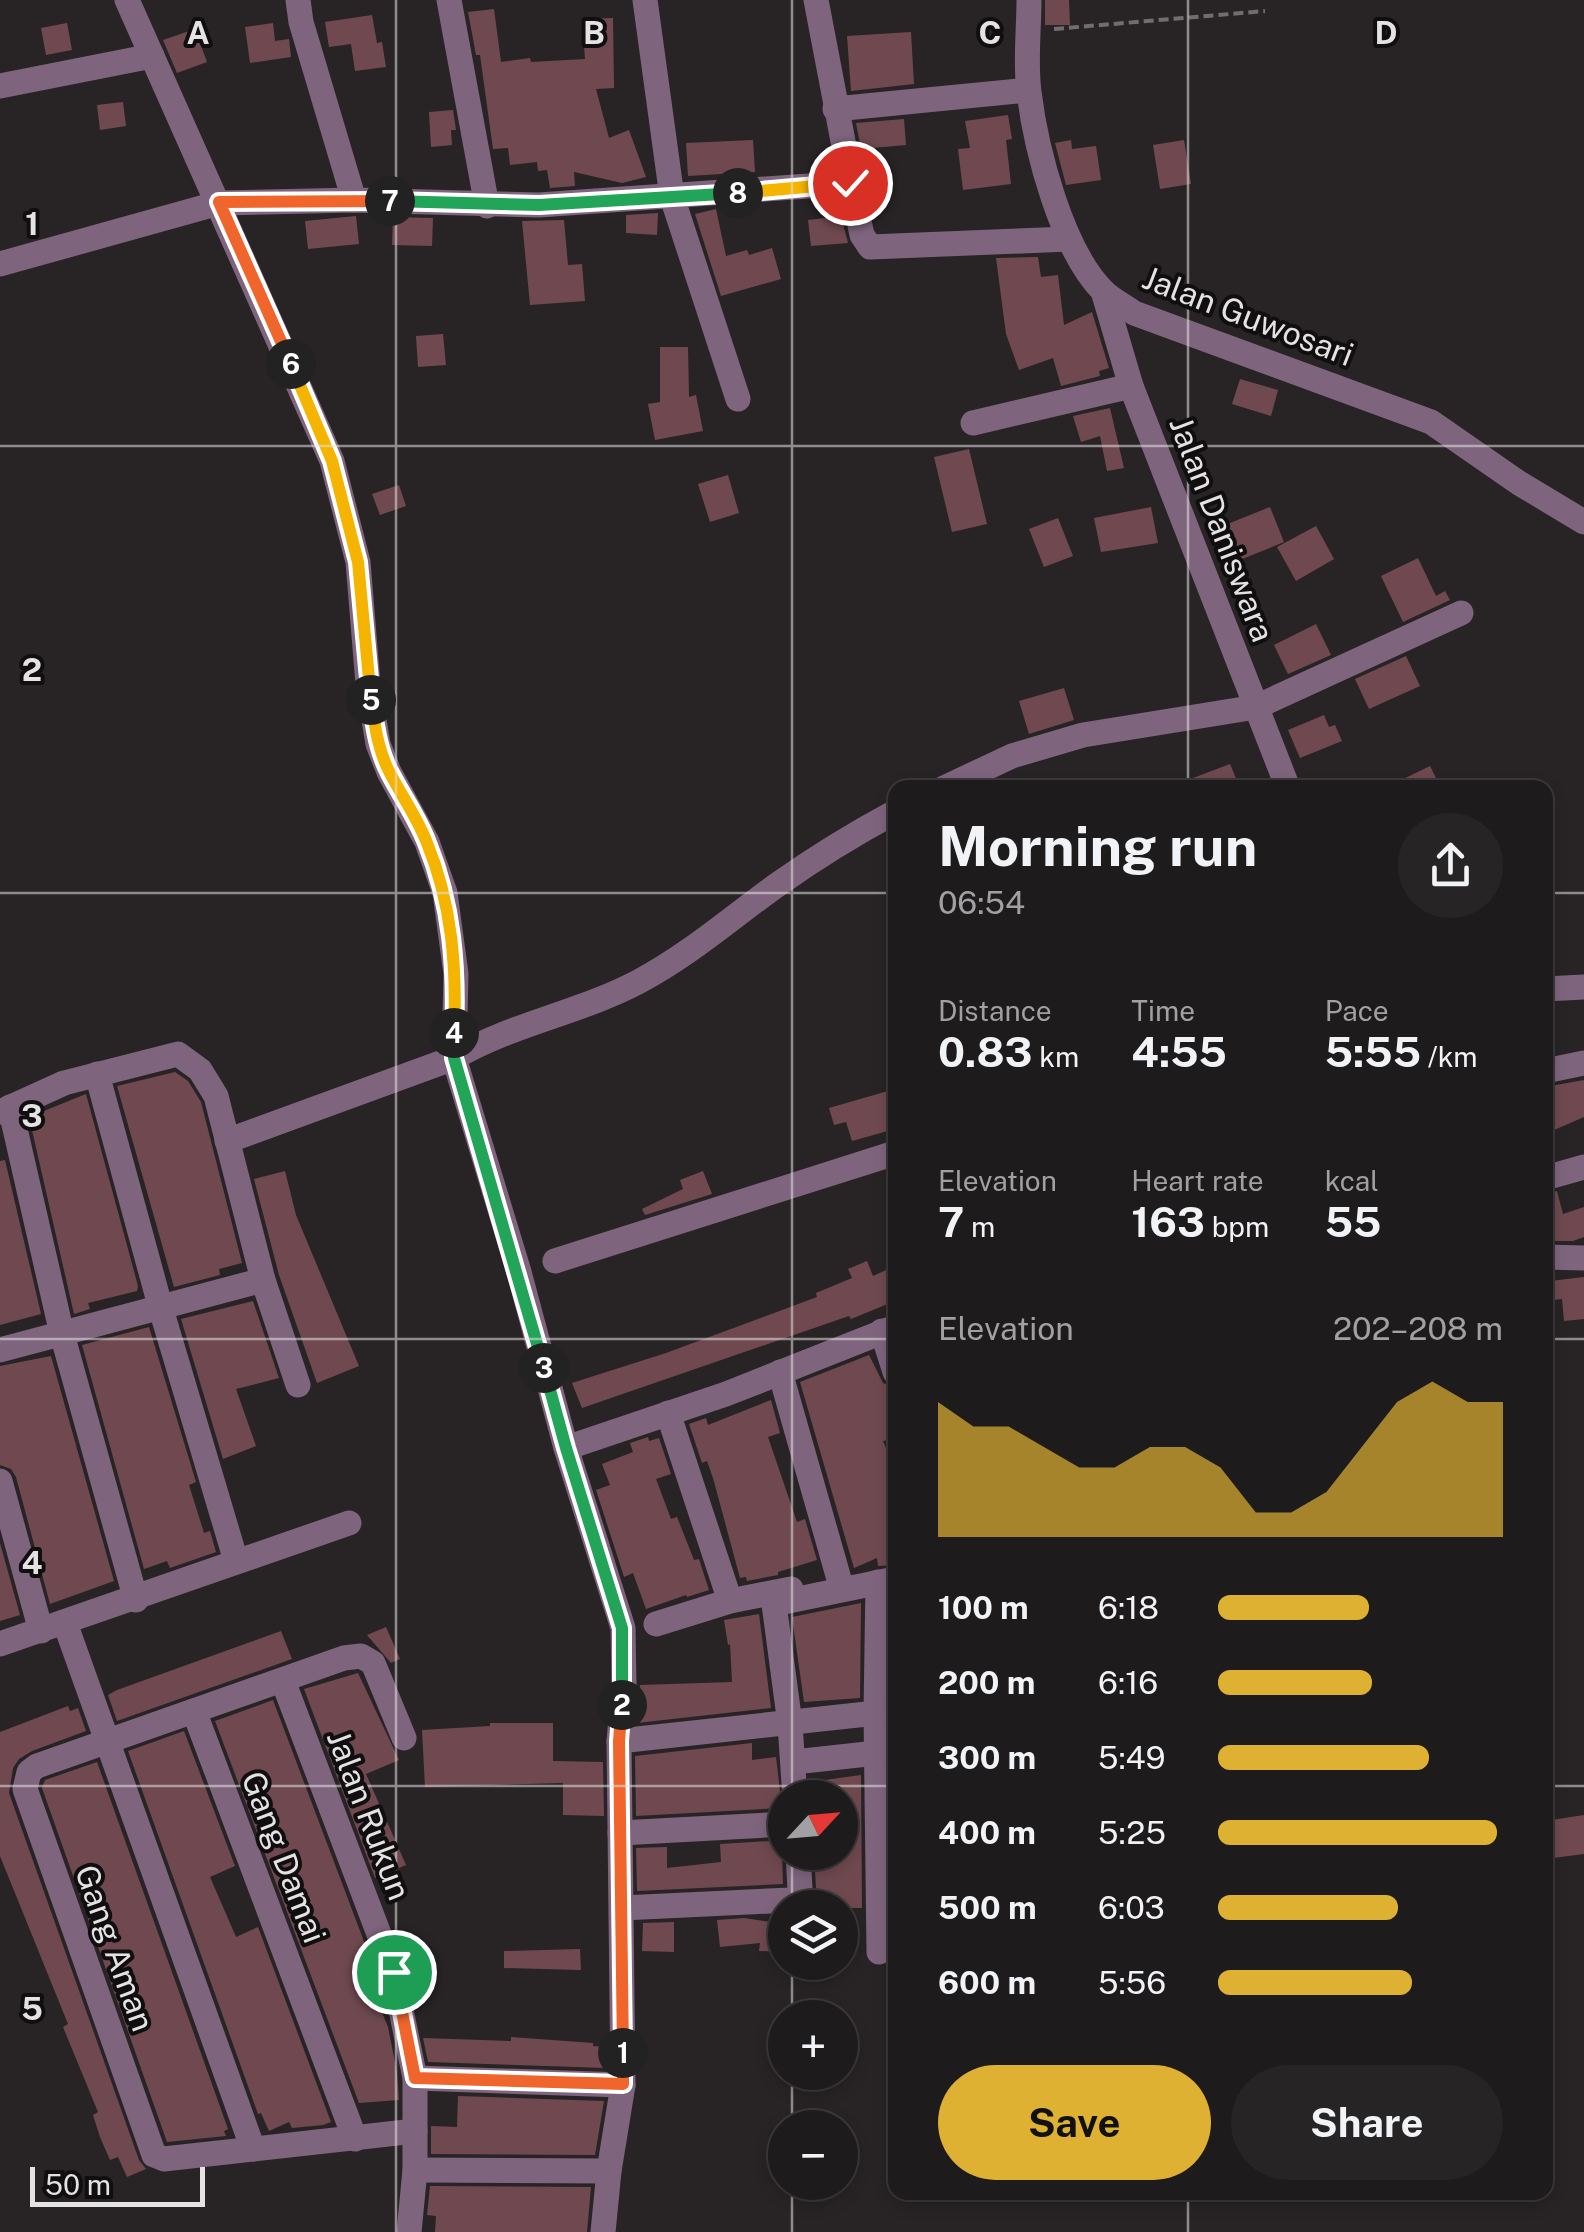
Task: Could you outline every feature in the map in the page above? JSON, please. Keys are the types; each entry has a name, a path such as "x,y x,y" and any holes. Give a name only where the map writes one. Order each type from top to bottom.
{"street":[{"path":"127,0 332,461 358,562 368,684 378,744 427,842 444,893 456,974 454,1058 622,1628 624,1685 619,1741 623,2084 603,2232"},
{"path":"298,0 301,22 354,200"},
{"path":"449,0 487,206"},
{"path":"645,0 672,198 738,399"},
{"path":"816,0 835,109 865,242 876,249 1070,239"},
{"name":"Jalan Guwosari","path":"1028,0 1028,90 1058,213 1103,292 1134,314 1432,422 1519,483 1584,522"},
{"path":"0,86 152,56"},
{"path":"835,109 1028,90"},
{"path":"0,264 219,202 354,200 487,206 672,198 850,183"},
{"name":"Jalan Daniswara","path":"1103,292 1131,386 1285,780"},
{"path":"973,423 1131,386"},
{"path":"961,780 1012,756 1083,735 1256,707 1462,613"},
{"path":"227,1141 454,1058 485,1040 594,1002 637,982 675,960 820,856 888,816"},
{"path":"1553,989 1584,987"},
{"path":"136,1600 5,1110 64,1083 178,1054 200,1070 216,1096 263,1280 298,1385"},
{"path":"1553,1069 1584,1063"},
{"path":"97,1074 160,1310 236,1561"},
{"path":"555,1261 888,1154"},
{"path":"1553,1176 1584,1166"},
{"path":"1553,1258 1584,1258"},
{"path":"0,1350 263,1280"},
{"path":"566,1448 888,1329"},
{"path":"780,1372 839,1579"},
{"path":"668,1413 730,1601"},
{"path":"0,1482 53,1627 106,1742 253,2149 415,2131"},
{"path":"0,1644 350,1524"},
{"path":"656,1624 730,1601 839,1579 888,1576"},
{"path":"794,1780 774,1604 888,1576"},
{"path":"880,1952 887,1752 876,1714 888,1587"},
{"path":"106,1742 344,1658 360,1656 373,1663 404,1738"},
{"name":"Jalan Rukun","path":"284,1681 394,1972 415,2078 416,2170 409,2232"},
{"name":"Gang Damai","path":"194,1711 356,2139"},
{"path":"619,1741 876,1714"},
{"name":"Gang Aman","path":"106,1742 37,1766 29,1772 24,1789 154,2155 164,2159 253,2149"},
{"path":"794,1762 887,1752"},
{"path":"620,1833 768,1825"},
{"path":"622,1908 791,1900 800,1889 799,1870"},
{"path":"415,2078 623,2084"},
{"path":"416,2170 609,2171"}],"path":[{"path":"1029,31 1266,10"}],"building":[{"path":"1045,0 1069,0 1070,25 1045,25"},
{"path":"494,9 501,62 585,59 582,19 613,18 614,88 596,89 609,138 629,130 646,177 622,183 574,172 575,186 550,188 547,170 538,171 537,162 510,165 508,148 493,149 480,55 476,55 468,12"},
{"path":"372,15 386,67 355,71 351,44 329,47 325,22"},
{"path":"67,23 72,50 46,55 41,28"},
{"path":"273,23 275,41 289,39 291,57 250,63 245,27"},
{"path":"195,29 207,62 177,73 163,40"},
{"path":"911,32 914,84 851,91 847,36"},
{"path":"123,102 126,126 100,130 97,105"},
{"path":"453,110 456,130 451,130 452,145 431,147 429,112"},
{"path":"1008,115 1012,139 1006,140 1011,184 963,190 958,149 970,148 965,121"},
{"path":"904,119 906,145 861,149 856,123"},
{"path":"753,140 755,172 688,176 686,143"},
{"path":"1071,140 1072,149 1096,146 1101,180 1066,185 1055,143"},
{"path":"1184,140 1191,184 1160,189 1153,145"},
{"path":"716,209 726,256 772,248 781,279 721,296 695,214"},
{"path":"658,213 657,235 626,233 626,215"},
{"path":"356,216 359,244 308,249 305,221"},
{"path":"841,216 848,243 811,246 808,220"},
{"path":"393,217 433,218 432,246 392,245"},
{"path":"564,220 568,265 582,264 585,301 530,305 522,221"},
{"path":"1038,257 1041,277 1058,275 1064,325 1092,312 1109,368 1099,371 1100,376 1061,386 1053,358 1019,370 1006,334 996,258"},
{"path":"443,334 446,365 418,367 416,336"},
{"path":"660,347 688,347 689,397 696,395 703,431 655,440 648,404 660,402"},
{"path":"1240,379 1278,390 1271,416 1232,404"},
{"path":"1110,408 1124,468 1107,471 1100,436 1081,442 1073,416"},
{"path":"969,449 987,524 952,532 934,457"},
{"path":"728,475 739,513 710,522 698,484"},
{"path":"399,485 406,506 380,515 372,494"},
{"path":"1151,507 1158,543 1101,552 1094,518"},
{"path":"1270,507 1284,542 1240,560 1225,525"},
{"path":"1058,518 1073,556 1044,567 1029,529"},
{"path":"1316,526 1334,559 1296,581 1277,547"},
{"path":"1418,558 1436,596 1445,591 1450,600 1403,622 1381,576"},
{"path":"1316,624 1331,655 1288,674 1274,645"},
{"path":"1406,656 1420,686 1369,709 1355,679"},
{"path":"1064,688 1074,720 1029,734 1019,701"},
{"path":"1324,715 1329,727 1335,725 1342,741 1300,758 1288,730"},
{"path":"1230,764 1237,780 1188,780"},
{"path":"1430,766 1437,780 1401,780"},
{"path":"175,1072 188,1081 201,1102 242,1263 219,1269 220,1275 174,1287 117,1086"},
{"path":"1584,1080 1584,1117 1553,1131 1553,1086"},
{"path":"888,1091 888,1131 852,1141 846,1122 834,1125 829,1108"},
{"path":"86,1094 138,1286 137,1291 88,1303 90,1309 74,1314 29,1117"},
{"path":"5,1160 41,1314 0,1325 0,1161"},
{"path":"285,1171 296,1215 359,1366 317,1383 279,1275 254,1179"},
{"path":"703,1171 712,1194 645,1215 642,1209 683,1189 680,1180"},
{"path":"1557,1191 1563,1214 1584,1207 1584,1237 1553,1241 1553,1192"},
{"path":"867,1261 873,1276 888,1269 888,1304 582,1408 572,1383 817,1297 816,1293 852,1278 848,1269"},
{"path":"1584,1277 1584,1319 1564,1321 1562,1299 1553,1300 1553,1281"},
{"path":"253,1301 279,1378 236,1389 256,1446 223,1459 181,1319"},
{"path":"149,1327 196,1482 189,1485 204,1533 210,1531 216,1552 170,1568 167,1561 144,1569 82,1345"},
{"path":"869,1355 883,1383 888,1385 888,1440 883,1441 888,1453 888,1565 878,1566 877,1558 854,1568 800,1382"},
{"path":"51,1356 114,1581 50,1604 16,1477 11,1469 0,1465 0,1366"},
{"path":"771,1400 780,1433 768,1437 797,1522 805,1519 817,1560 778,1575 747,1581 746,1577 740,1578 713,1478 707,1461 702,1463 689,1424 706,1418 708,1425"},
{"path":"648,1437 649,1441 659,1438 671,1474 656,1479 671,1519 677,1517 694,1560 699,1559 709,1590 646,1609 633,1573 624,1577 596,1490 610,1485 602,1464 633,1452 630,1443"},
{"path":"0,1543 20,1615 0,1621"},
{"path":"861,1603 860,1698 804,1702 792,1617"},
{"path":"759,1614 771,1708 637,1723 640,1685 732,1682 724,1620"},
{"path":"386,1627 400,1659 391,1663 367,1635"},
{"path":"281,1631 292,1659 117,1721 108,1695 117,1690"},
{"path":"358,1673 399,1760 366,1774 406,1865 375,1878 304,1689"},
{"path":"273,1700 377,1976 381,1992 375,1995 388,2027 399,2100 359,2103 215,1721"},
{"path":"68,1706 70,1711 78,1708 86,1731 19,1759 13,1768 9,1793 139,2160 146,2169 127,2177 118,2157 110,2160 100,2137 93,2115 98,2112 63,2027 68,2024 0,1856 0,1732"},
{"path":"490,1723 553,1723 553,1761 603,1762 604,1816 563,1815 563,1783 425,1787 422,1730"},
{"path":"184,1731 235,1866 210,1877 236,1937 258,1927 331,2122 323,2125 292,2128 289,2122 269,2131 261,2113 258,2114 128,1751"},
{"path":"752,1743 752,1760 776,1757 779,1780 768,1780 768,1809 636,1816 635,1756"},
{"path":"97,1762 228,2129 224,2131 226,2136 167,2142 42,1788 45,1780"},
{"path":"861,1775 862,1908 858,1908 858,1890 816,1890 815,1870 858,1870 858,1780 825,1780"},
{"path":"1584,1815 1584,1854 1553,1858 1553,1820"},
{"path":"768,1841 768,1870 783,1870 783,1884 637,1891 636,1848 667,1847 667,1868 721,1862 720,1844"},
{"path":"717,1920 768,1922 768,1951 759,1951 760,1943 720,1947"},
{"path":"674,1922 674,1952 642,1951 643,1923"},
{"path":"580,1949 581,1970 504,1968 504,1951"},
{"path":"511,2037 606,2047 607,2068 428,2062 423,2038 511,2041"},
{"path":"458,2096 604,2101 595,2155 431,2154 431,2126 457,2127"},
{"path":"430,2186 591,2187 587,2232 435,2232 436,2216 427,2215"}],"route":[{"path":"394,1972 415,2078 623,2084 619,1741 624,1644 619,1613 566,1448 454,1058 456,974 444,893 427,842 378,744 368,684 358,562 332,461 219,202 354,200 539,205 850,183"}]}
